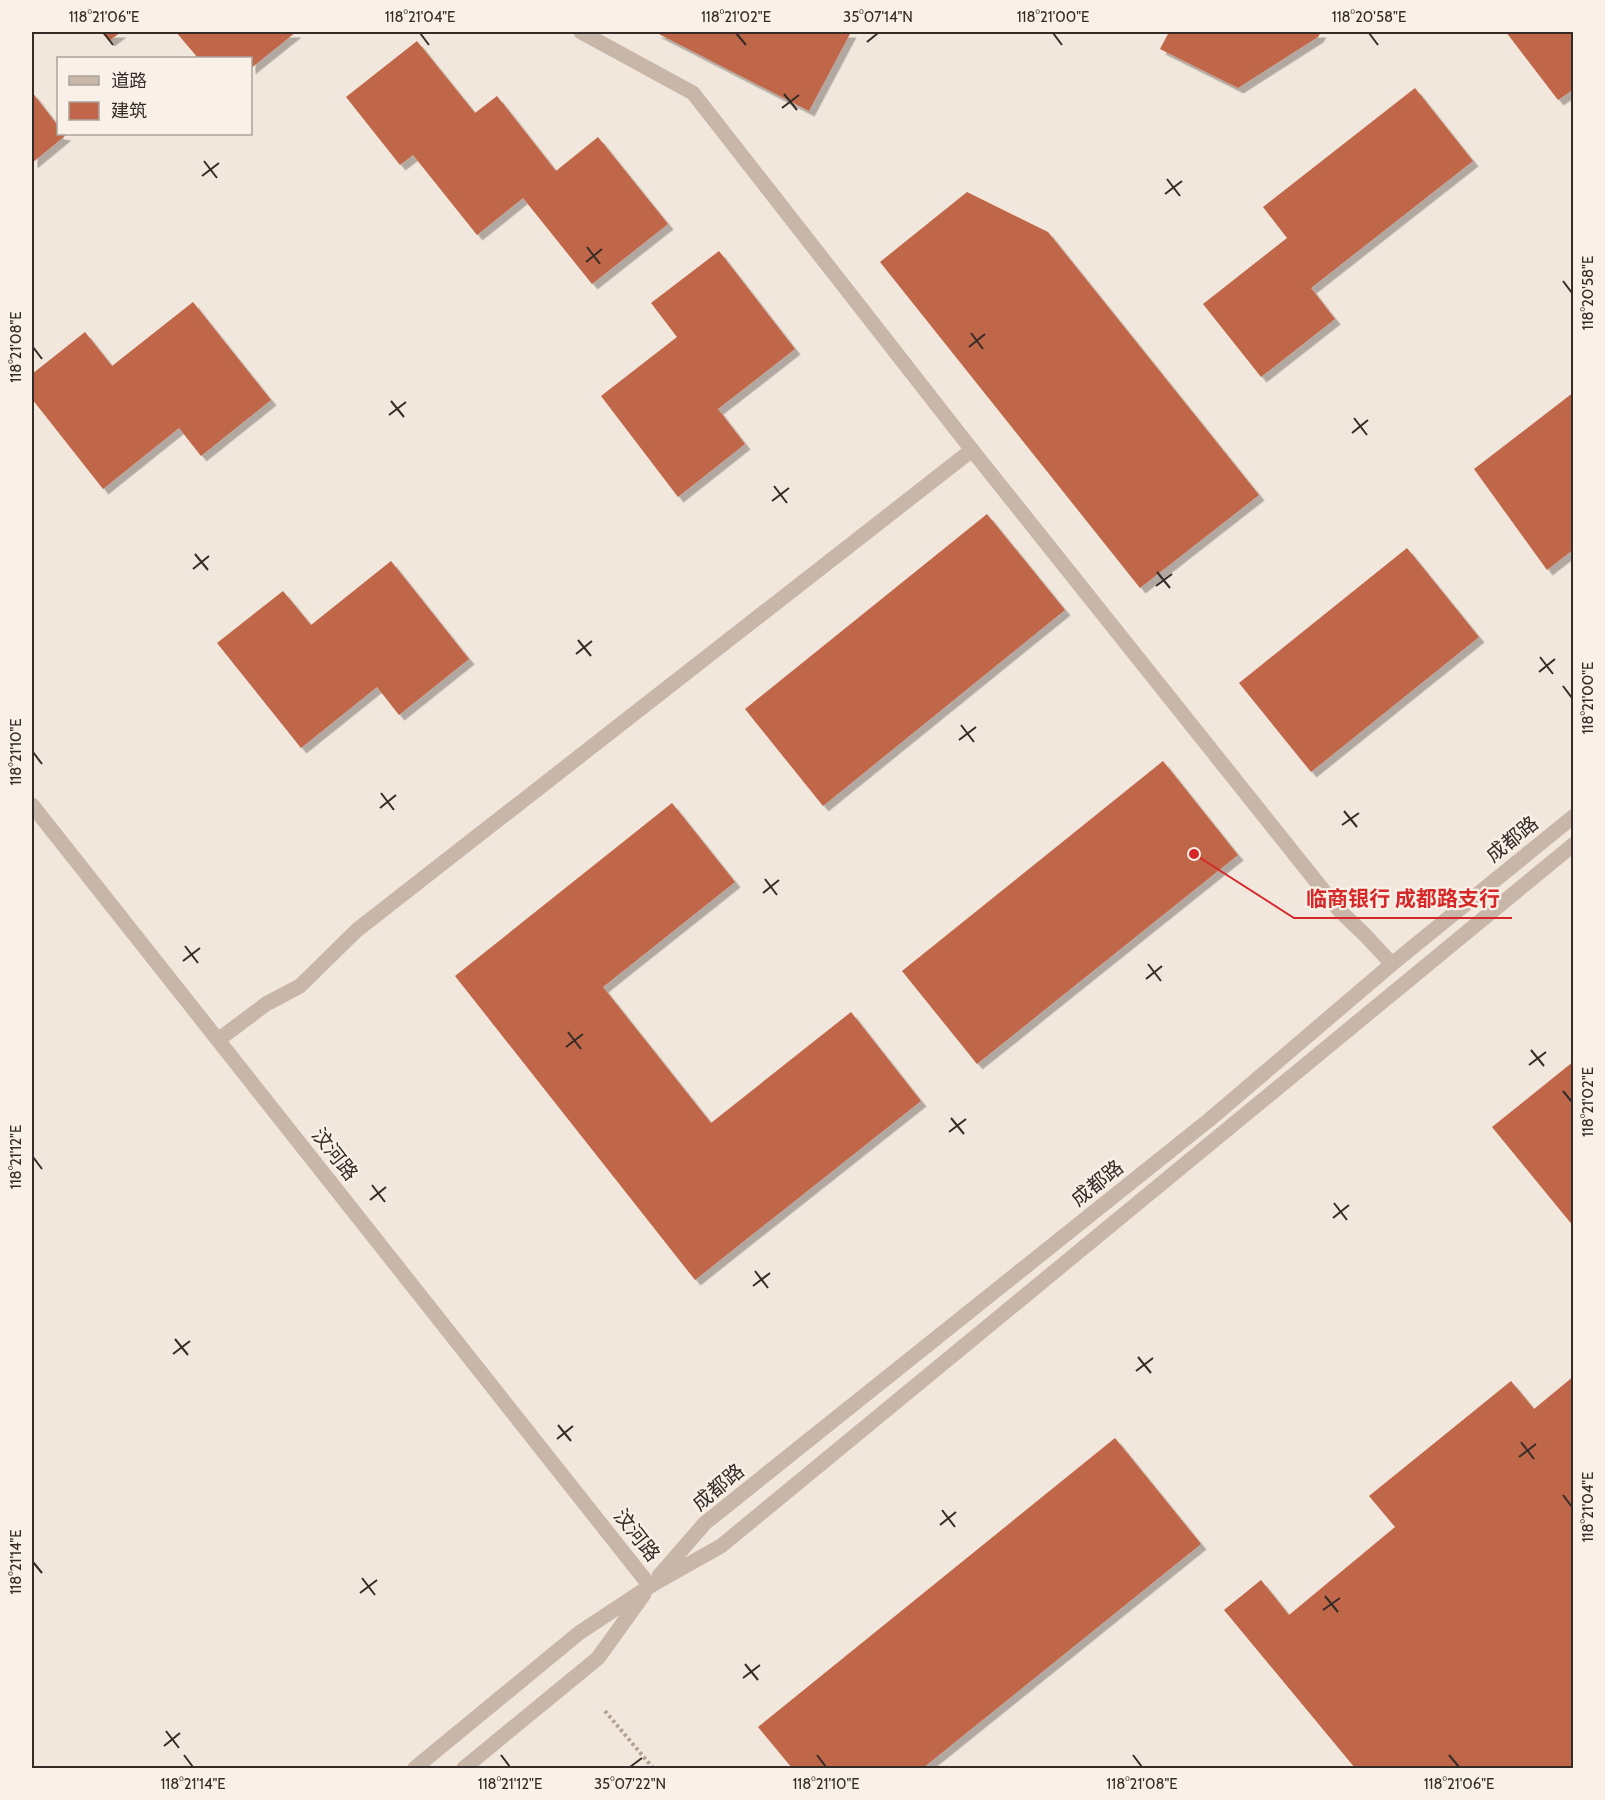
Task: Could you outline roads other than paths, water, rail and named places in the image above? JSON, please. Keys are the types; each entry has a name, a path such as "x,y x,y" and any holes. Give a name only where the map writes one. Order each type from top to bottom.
{"street":[{"path":"581,32 693,93 972,450 1339,910 1392,964"},
{"path":"218,1040 266,1004 300,986 357,930 972,450"},
{"name":"汶河路","path":"32,805 650,1586"},
{"name":"成都路","path":"464,1768 598,1658 650,1586 705,1523 1209,1120 1392,964 1574,816"},
{"name":"成都路","path":"415,1768 579,1633 650,1586 721,1546 1574,844"}],"place":[{"name":"临商银行 成都路支行","path":"1194,854"}]}
